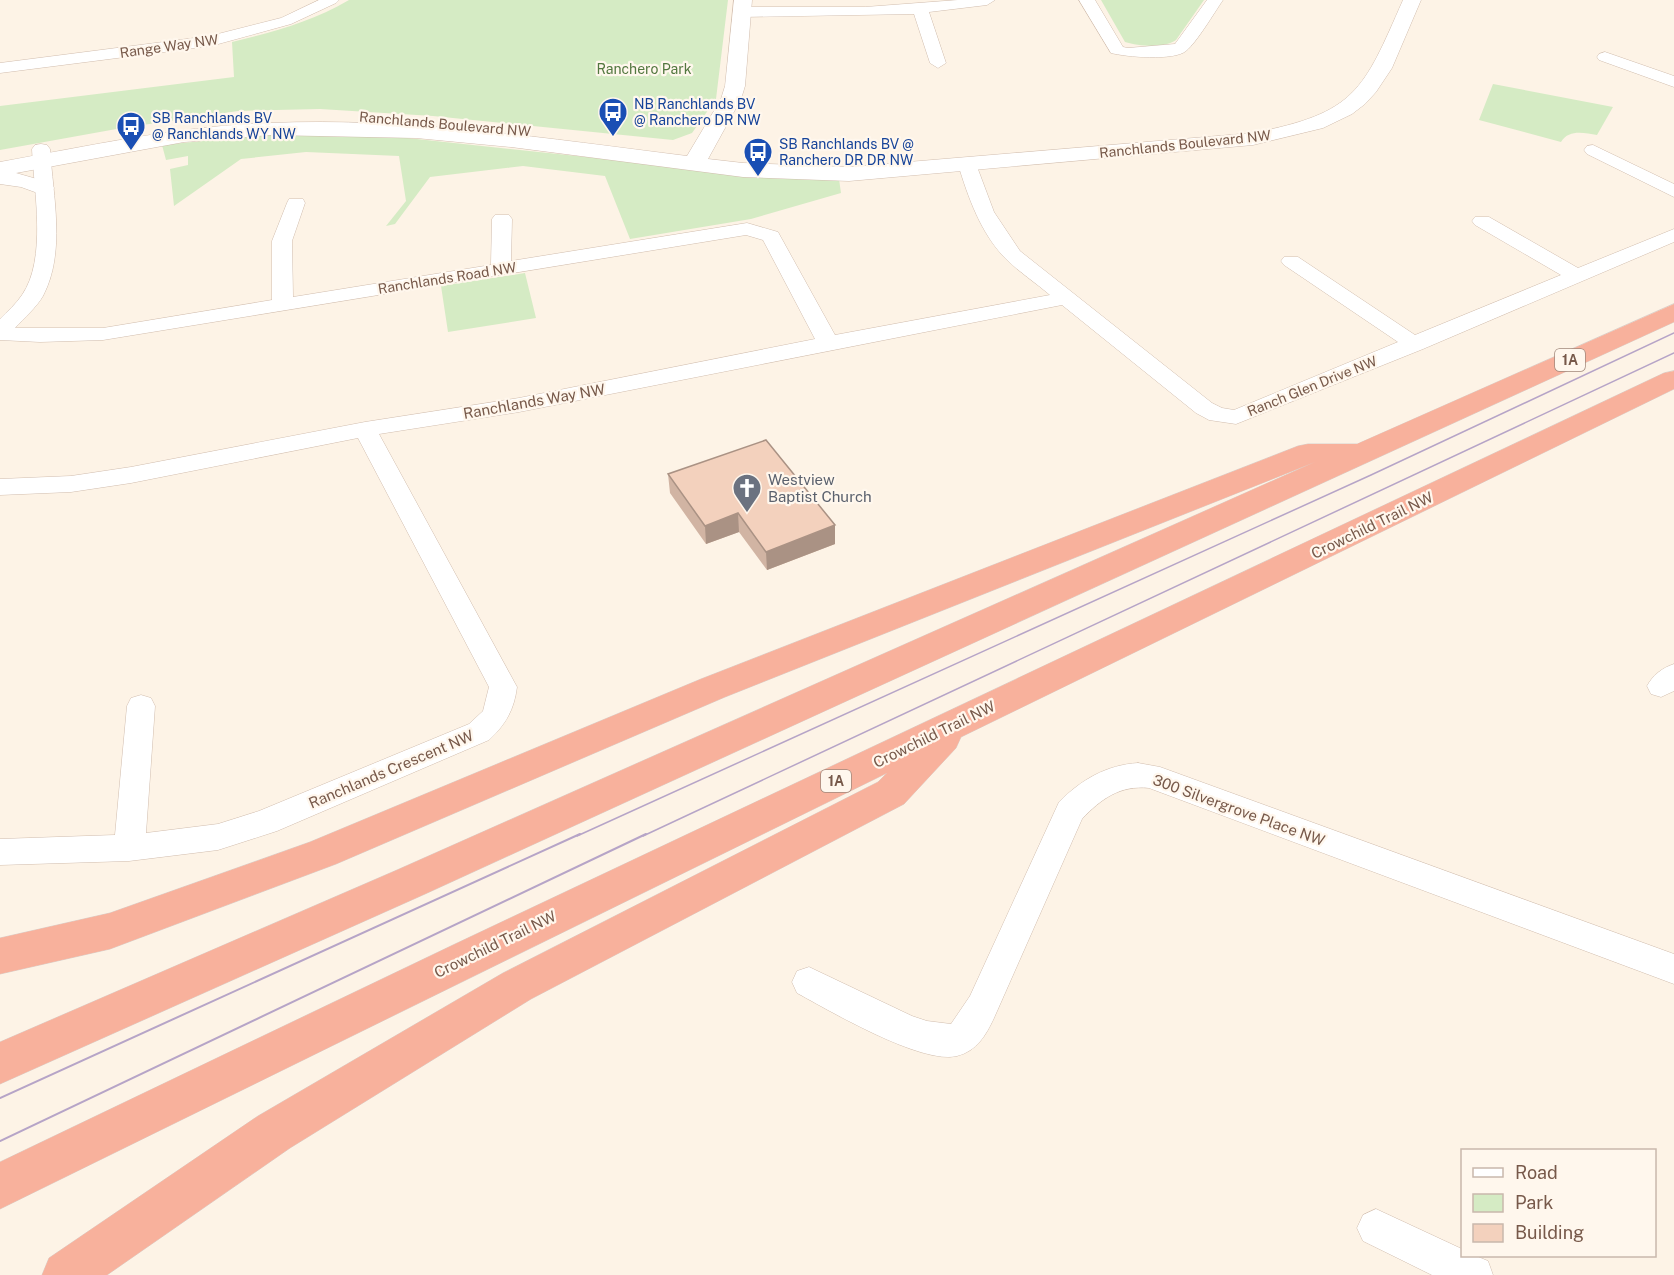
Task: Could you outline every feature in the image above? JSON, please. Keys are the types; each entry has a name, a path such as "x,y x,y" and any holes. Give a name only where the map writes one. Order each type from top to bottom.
{"highway":[{"name":"1A","path":"0,1063 453,863 1674,312"},
{"name":"Crowchild Trail NW","path":"0,1186 467,958 1674,380"},
{"path":"0,956 110,931 323,853 713,688 1308,453 1367,451"},
{"path":"66,1275 274,1132 516,986 891,793 958,723"}],"street":[{"name":"Range Way NW","path":"0,68 212,41 286,21 331,0"},
{"path":"698,157 731,99 735,86 743,6 835,13 920,9 987,0"},
{"path":"1087,0 1115,48 1132,53 1176,50 1182,47 1215,0"},
{"name":"Ranchlands Boulevard NW","path":"0,156 42,155 184,136 270,129 324,129 416,132 698,157 808,174 849,174 1253,139 1311,125 1331,117 1356,102 1370,87 1412,0"},
{"path":"920,9 938,63"},
{"path":"1605,57 1652,72 1674,82"},
{"path":"1593,150 1674,191"},
{"path":"0,333 32,297 42,274 47,250 42,155"},
{"name":"Ranchlands Boulevard NW","path":"0,169 42,155"},
{"name":"Ranch Glen Drive NW","path":"967,164 980,206 1002,243 1013,255 1204,408 1224,417 1236,417 1674,236"},
{"path":"0,177 26,181 43,188"},
{"path":"283,305 280,248 285,224 296,203"},
{"path":"501,269 502,219"},
{"path":"1482,221 1576,275"},
{"name":"Ranchlands Road NW","path":"0,333 39,336 102,334 739,230 755,230 771,236 828,343"},
{"path":"1291,261 1415,344"},
{"name":"Ranchlands Way NW","path":"0,487 71,484 131,475 365,429 519,405 1066,298"},
{"name":"Ranchlands Crescent NW","path":"0,852 129,848 218,837 266,822 478,732 494,718 501,703 503,687 365,429"},
{"path":"129,848 141,706"},
{"name":"300 Silvergrove Place NW","path":"809,982 918,1035 943,1043 957,1040 971,1027 982,1007 1070,811 1082,798 1098,787 1115,778 1134,773 1150,776 1674,969"},
{"path":"1376,1228 1474,1275"}],"green space":[{"name":"Ranchero Park","path":"349,0 728,0 716,99 692,133 673,140 433,116 320,109 238,111 122,128 0,150 0,106 234,77 232,42 292,26"},
{"path":"1101,0 1204,0 1176,40 1165,45 1151,46 1125,42"},
{"path":"1493,84 1613,107 1597,135 1572,134 1561,142 1479,120"},
{"path":"283,133 398,137 775,177 839,179 841,193 751,219 630,239 605,176 523,166 430,177 395,224 386,226 406,201 399,156 306,152 241,159 174,206 170,169 188,165 188,156 166,160 162,145"},
{"path":"525,273 536,318 448,332 441,286"}],"building":[{"name":"Westview Baptist Church","path":"766,440 835,525 766,552 738,513 705,526 668,474"}],"tram line":[{"path":"577,836 1371,475 1674,333"},
{"path":"643,836 1674,353"},
{"path":"0,1098 580,834"},
{"path":"0,1141 646,834"}],"place":[{"name":"NB Ranchlands BV @ Ranchero DR NW","path":"613,138"},
{"name":"SB Ranchlands BV @ Ranchlands WY NW","path":"131,152"},
{"name":"SB Ranchlands BV @ Ranchero DR DR NW","path":"758,178"},
{"name":"Westview Baptist Church","path":"747,514"}]}
